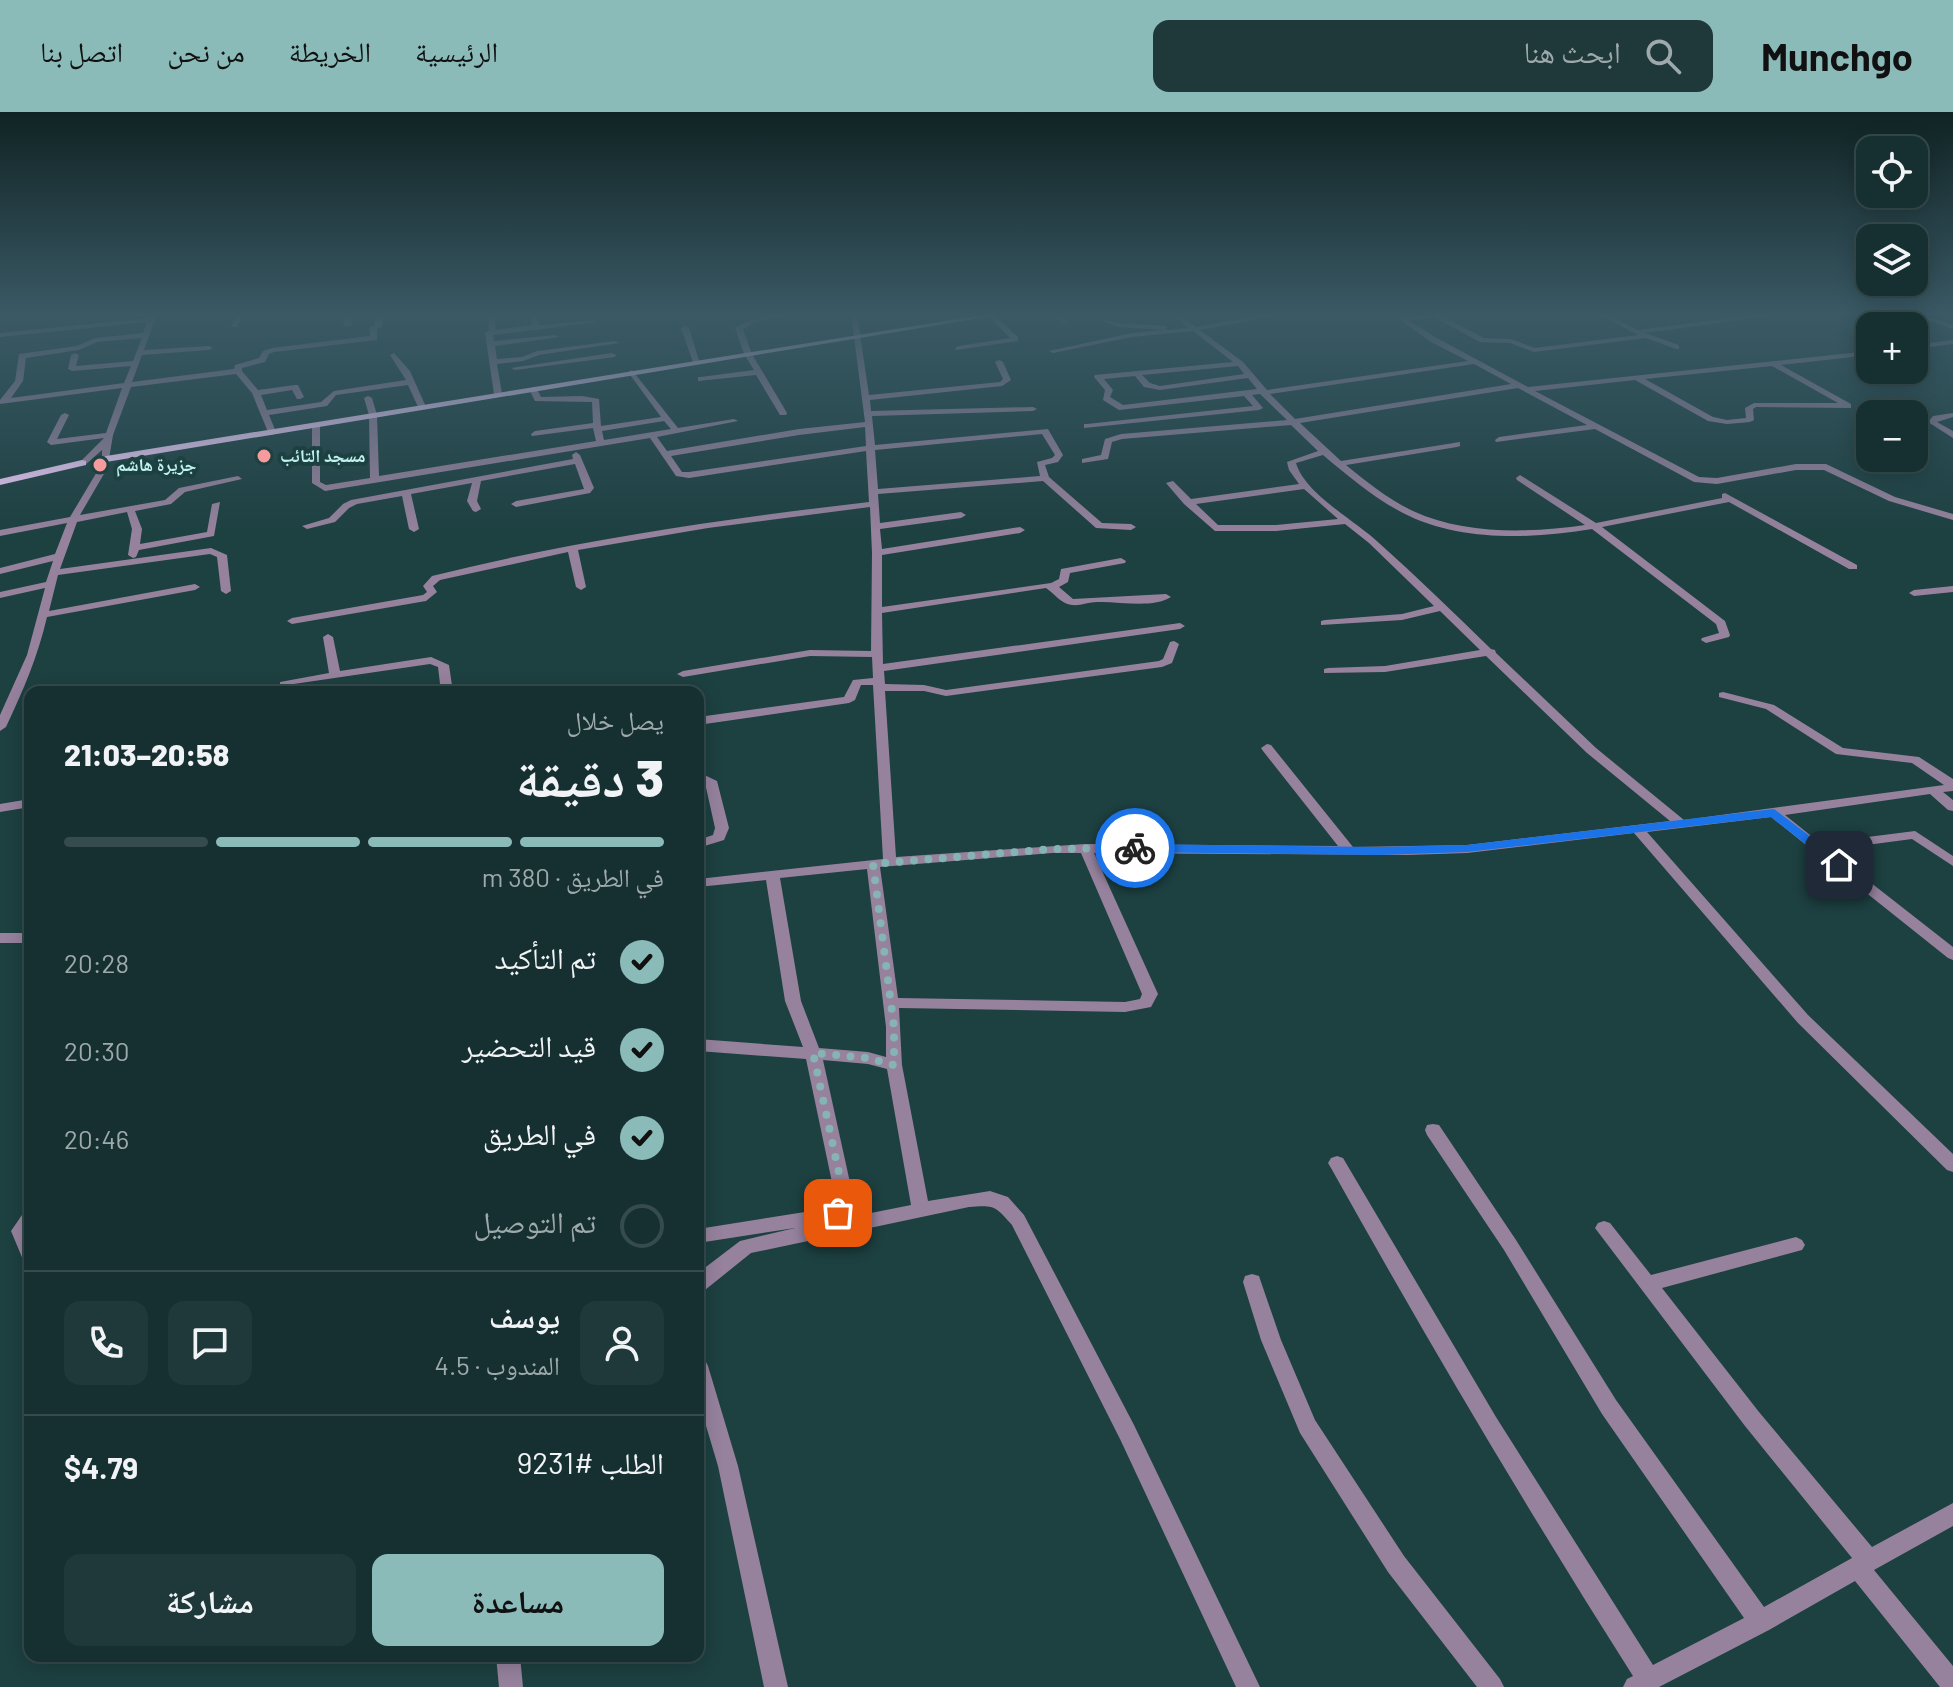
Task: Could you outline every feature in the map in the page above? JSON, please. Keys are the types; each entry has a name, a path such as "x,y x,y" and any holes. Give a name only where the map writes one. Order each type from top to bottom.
{"main road":[{"path":"0,482 84,472 106,463 167,451 542,388"}],"street":[{"path":"3,402 103,388"},
{"path":"84,472 106,463 108,438 126,388"},
{"path":"252,388 272,432"},
{"path":"256,393 292,388"},
{"path":"295,388 300,397"},
{"path":"265,413 324,404 334,393 373,388"},
{"path":"414,388 422,407"},
{"path":"497,388 498,394"},
{"path":"644,388 676,431"},
{"path":"767,388 783,413"},
{"path":"866,388 877,553 877,654 890,862"},
{"path":"868,398 968,388"},
{"path":"1107,388 1106,398 1117,407 1295,388"},
{"path":"1260,388 1339,464 1386,499 1431,521 1546,534 1730,499"},
{"path":"1085,461 1105,457 1108,441 1121,437 1293,422 1520,388"},
{"path":"1524,388 1853,567"},
{"path":"1654,388 1711,419 1723,422 1750,420 1749,408 1754,405 1848,406 1816,388"},
{"path":"533,389 536,397 548,401 594,399 597,405 596,427 601,443"},
{"path":"1087,426 1259,408 1246,393"},
{"path":"368,398 373,415 375,480"},
{"path":"665,454 869,419 1033,409"},
{"path":"65,415 51,442 108,438"},
{"path":"1953,415 1936,418 1932,422 1953,435"},
{"path":"535,434 668,418"},
{"path":"316,425 318,486 333,487 734,421"},
{"path":"1499,440 1597,426"},
{"path":"652,435 679,474 689,475 869,448 1045,431 1059,455 1055,460 1040,464 1045,478 1099,526 1131,527"},
{"path":"2,720 28,665 73,519 84,472 108,438"},
{"path":"1339,464 1457,444"},
{"path":"516,504 587,491 589,488 573,447"},
{"path":"1324,452 1291,462 1293,472 1491,652 1580,741 1679,822"},
{"path":"307,526 332,520 354,502 578,461"},
{"path":"1697,480 1717,481 1796,467 1820,466 1906,504 1953,517"},
{"path":"873,492 1045,478"},
{"path":"1520,478 1594,526 1721,623 1725,635 1706,640"},
{"path":"0,533 168,502 182,490 238,479"},
{"path":"476,509 472,501 477,481"},
{"path":"1170,483 1209,524 1222,529 1276,528 1348,521"},
{"path":"1187,502 1306,486"},
{"path":"406,494 414,529"},
{"path":"134,548 211,534 217,504"},
{"path":"292,621 426,598 432,592 428,586 430,581 436,578 572,547 707,524 873,504"},
{"path":"130,509 137,529 132,561"},
{"path":"875,527 961,515"},
{"path":"877,553 1020,530"},
{"path":"572,547 581,587"},
{"path":"0,595 132,561 204,550 219,552 226,591"},
{"path":"0,571 60,556"},
{"path":"877,611 1053,586 1064,580 1067,570 1121,561"},
{"path":"1053,586 1063,597 1074,602 1099,599 1126,603 1166,597"},
{"path":"42,615 195,587"},
{"path":"1914,593 1953,589"},
{"path":"1325,623 1402,617 1442,607"},
{"path":"704,720 849,700 857,682 1180,626"},
{"path":"328,637 335,674"},
{"path":"880,678 940,693 1032,684 1162,664 1170,658 1174,644"},
{"path":"1328,671 1385,669 1491,652"},
{"path":"683,674 810,653 877,654"},
{"path":"284,684 431,660 443,665 446,686"},
{"path":"1723,695 1770,707 1840,751 1915,760 1953,786"},
{"path":"1267,748 1349,851"},
{"path":"704,777 713,784 722,828 719,837 704,842"},
{"path":"704,882 890,862 1085,848 1467,849 1774,813 1953,786"},
{"path":"1934,791 1953,807"},
{"path":"0,808 24,804"},
{"path":"1774,813 1953,955"},
{"path":"1637,829 1803,1019 1953,1165"},
{"path":"1817,847 1915,835 1953,862"},
{"path":"891,1003 1125,1007 1146,1003 1150,994 1085,848"},
{"path":"873,864 891,1003 894,1065 921,1211"},
{"path":"704,1235 828,1216 841,1208 842,1187 813,1053 793,1001 772,874"},
{"path":"0,938 24,938"},
{"path":"704,1045 868,1058 894,1065"},
{"path":"1433,1130 1510,1245 1609,1407 1761,1622"},
{"path":"1337,1163 1642,1683 1761,1622 1953,1514"},
{"path":"704,1279 746,1246 990,1198 1002,1202 1018,1220 1127,1432 1248,1687"},
{"path":"1604,1228 1953,1684"},
{"path":"1648,1284 1796,1245"},
{"path":"1252,1282 1271,1340 1307,1426 1396,1564 1492,1687"},
{"path":"704,1386 728,1466 776,1687"},
{"path":"509,1662 511,1687"}],"way so far":[{"path":"838,1213 842,1187 813,1053 868,1058 894,1065 894,1027 873,864 1052,849 1135,848"}],"place":[{"name":"مسجد التائب","path":"264,456"},
{"name":"جزيرة هاشم","path":"100,465"}],"route":[{"path":"1135,848 1467,849 1774,813 1839,865"}]}
